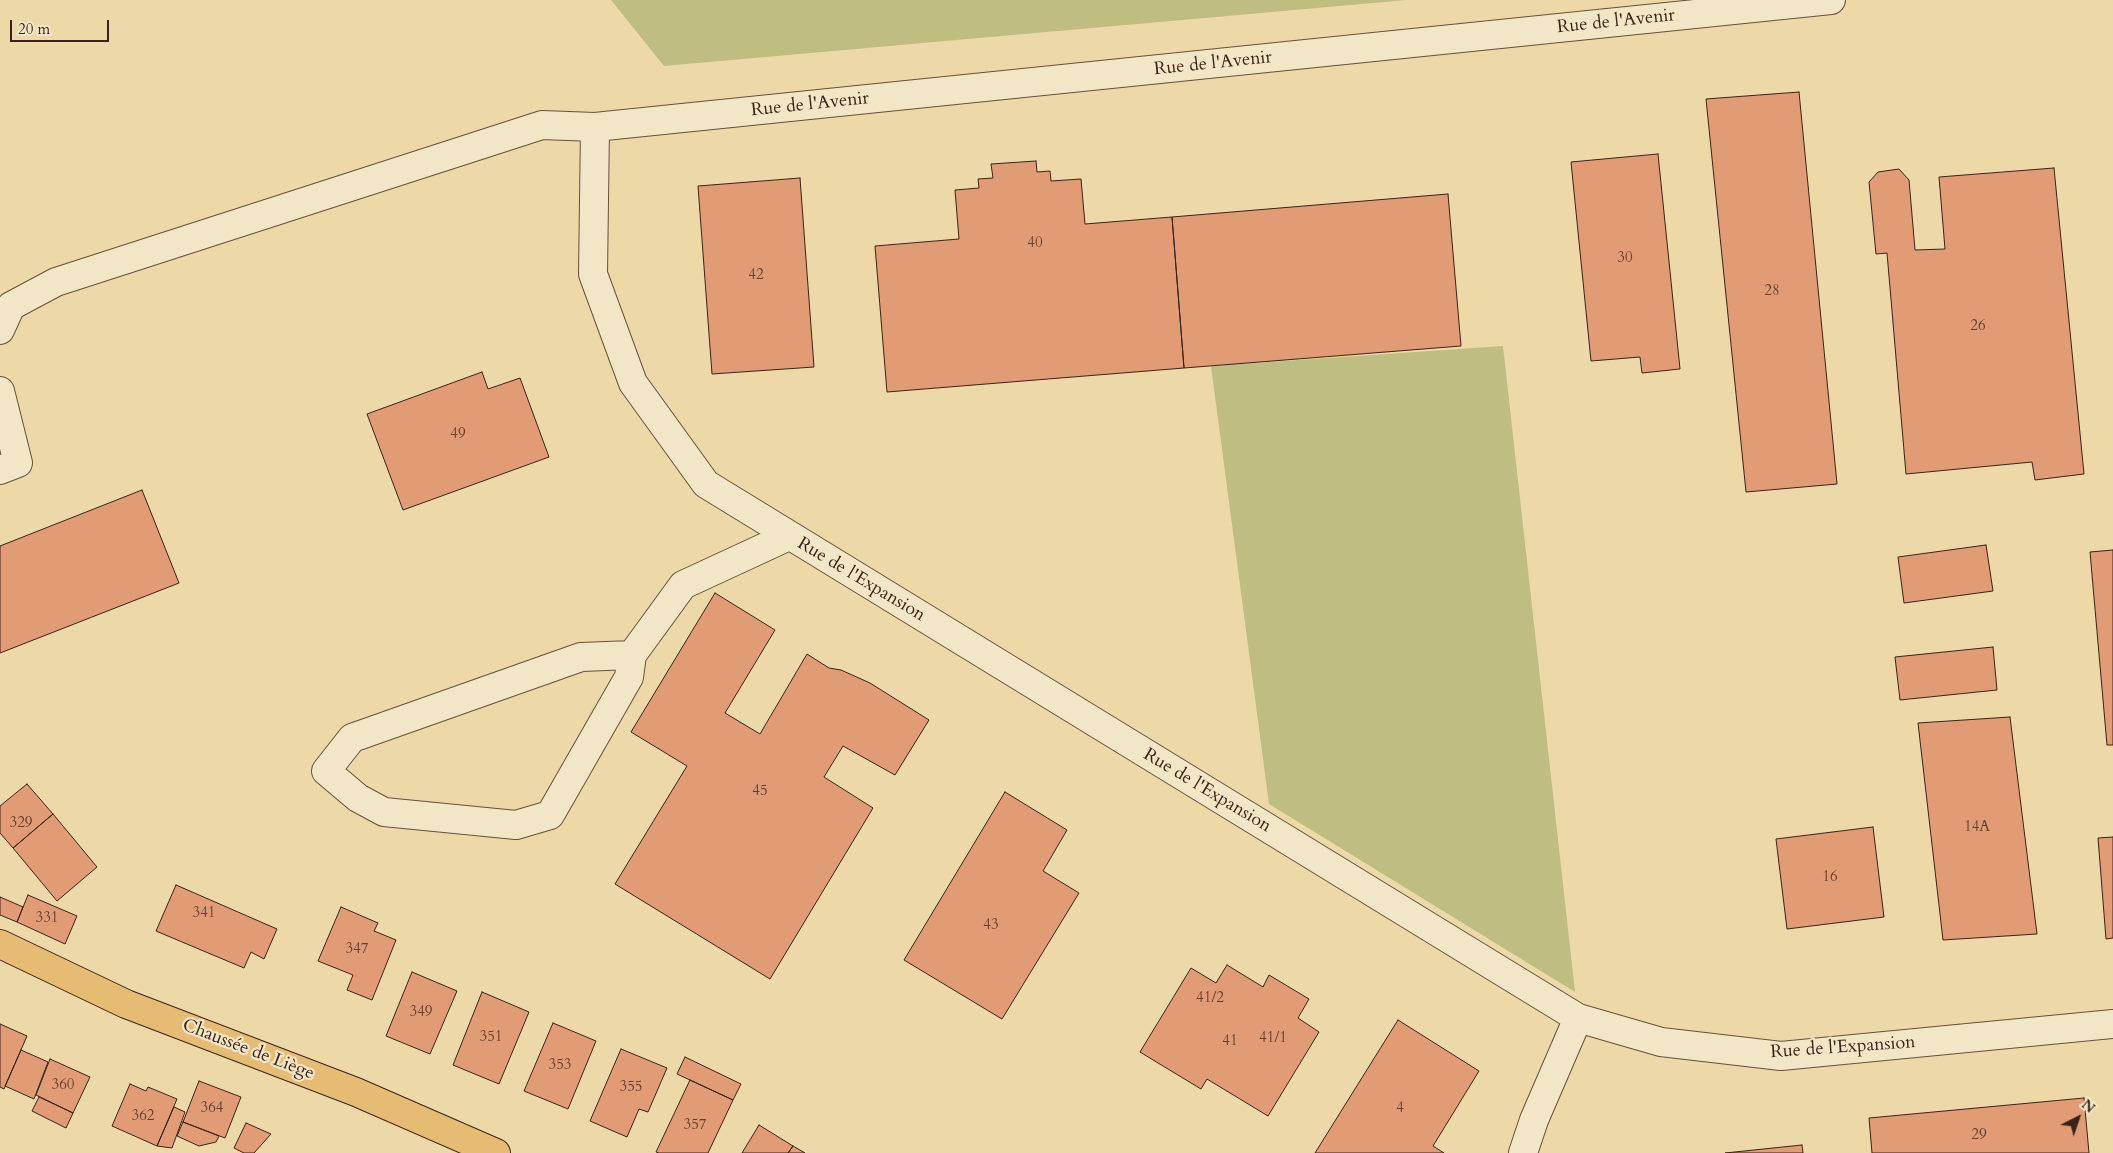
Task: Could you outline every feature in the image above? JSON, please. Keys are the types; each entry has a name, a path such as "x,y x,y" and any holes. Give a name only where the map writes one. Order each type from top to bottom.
{"main road":[{"name":"Chaussée de Liège","path":"0,944 126,1004 356,1092 496,1153"}],"street":[{"name":"Rue de l'Avenir","path":"0,330 11,306 56,282 542,125 595,127 1831,0"},
{"name":"Rue de l'Expansion","path":"595,127 592,274 633,383 706,484 1578,1018 1660,1042 1781,1056 2113,1024"},
{"path":"0,391 18,463 0,470"},
{"path":"632,655 581,657 352,738 326,771 358,798 384,812 516,824 550,815 629,677 632,655 683,585 789,536"},
{"path":"1523,1153 1534,1120 1578,1018"}],"shaded area":[{"path":"611,0 1407,0 664,66"},
{"path":"1503,346 1575,992 1269,804 1211,366"}],"building":[{"path":"1799,92 1837,484 1746,492 1706,99"},
{"path":"1658,154 1680,369 1642,373 1640,357 1591,361 1571,162"},
{"path":"1036,161 1037,172 1050,171 1051,181 1081,179 1085,224 1172,217 1184,368 887,392 875,246 959,239 955,190 979,188 978,179 993,178 991,164"},
{"path":"2054,168 2084,474 2035,480 2032,462 1906,474 1887,253 1876,254 1869,182 1878,172 1899,169 1909,180 1915,250 1945,249 1939,177"},
{"path":"800,178 814,367 712,374 698,186"},
{"path":"1448,194 1461,346 1184,368 1172,217"},
{"path":"482,372 488,389 520,378 549,457 403,510 367,414"},
{"path":"142,490 179,583 0,653 0,546"},
{"path":"1986,545 1993,591 1904,603 1898,557"},
{"path":"2113,550 2113,745 2107,745 2090,552"},
{"path":"715,593 775,630 725,713 760,734 807,654 829,668 841,670 870,683 929,720 895,775 843,746 824,777 873,808 770,979 615,884 687,766 631,732"},
{"path":"1993,647 1997,690 1900,700 1895,657"},
{"path":"2010,717 2037,934 1943,940 1918,723"},
{"path":"27,784 53,814 13,848 0,833 0,806"},
{"path":"1005,792 1067,830 1043,871 1079,893 1002,1019 904,960"},
{"path":"53,814 97,867 57,901 13,848"},
{"path":"1873,827 1884,917 1787,929 1776,839"},
{"path":"2113,837 2113,938 2106,939 2098,838"},
{"path":"176,885 277,929 264,959 251,952 244,968 156,931"},
{"path":"28,895 77,916 65,944 17,922"},
{"path":"0,897 23,907 17,922 0,915"},
{"path":"341,907 378,923 374,931 396,940 372,1000 347,990 353,975 318,961"},
{"path":"1227,965 1263,987 1269,975 1309,999 1298,1018 1319,1032 1268,1116 1207,1079 1201,1089 1140,1052 1191,968 1216,983"},
{"path":"412,972 457,991 430,1054 386,1036"},
{"path":"482,992 529,1012 499,1084 453,1065"},
{"path":"1398,1020 1479,1071 1433,1146 1444,1153 1315,1153"},
{"path":"553,1023 596,1041 568,1109 524,1091"},
{"path":"0,1024 27,1036 4,1089 0,1087"},
{"path":"621,1049 667,1068 648,1112 639,1109 627,1137 590,1121"},
{"path":"21,1050 48,1062 34,1099 5,1086"},
{"path":"685,1057 741,1084 733,1100 677,1074"},
{"path":"50,1059 90,1077 73,1113 36,1095"},
{"path":"690,1080 733,1100 708,1153 656,1152"},
{"path":"199,1081 241,1097 225,1138 183,1122"},
{"path":"130,1084 146,1091 148,1087 177,1099 157,1146 112,1126"},
{"path":"39,1097 73,1113 66,1128 32,1111"},
{"path":"2084,1098 2089,1153 1872,1153 1869,1118"},
{"path":"174,1107 185,1112 172,1148 157,1146"},
{"path":"183,1122 219,1136 216,1142 199,1146 177,1136"},
{"path":"246,1123 271,1134 254,1153 244,1153 234,1148"},
{"path":"759,1125 793,1146 788,1153 742,1153"},
{"path":"1802,1145 1803,1153 1725,1153"},
{"path":"793,1146 805,1153 788,1153"}]}
